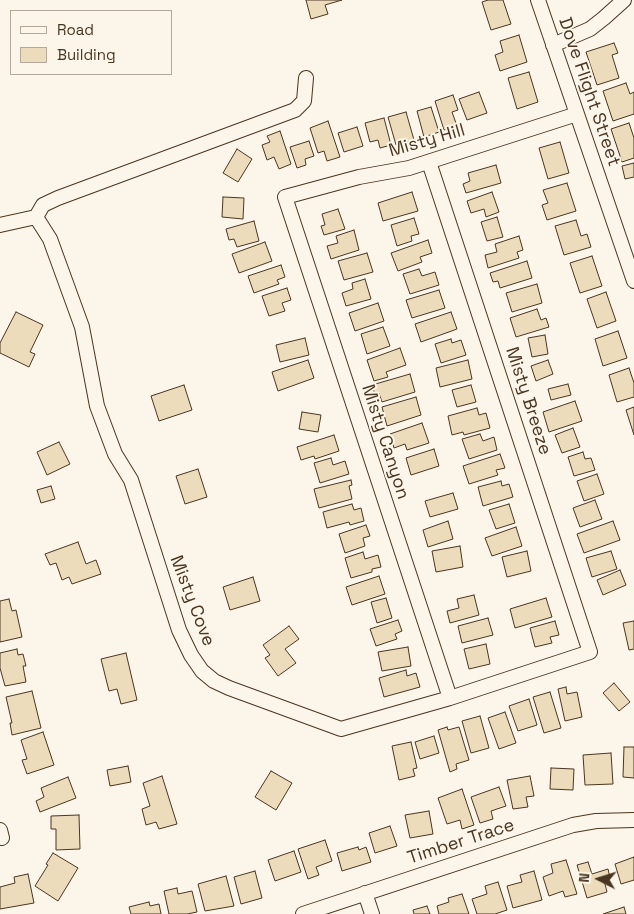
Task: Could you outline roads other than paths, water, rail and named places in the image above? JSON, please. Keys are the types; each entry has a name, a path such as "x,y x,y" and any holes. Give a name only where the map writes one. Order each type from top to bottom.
{"street":[{"name":"Dove Flight Street","path":"538,0 634,281"},
{"path":"553,44 590,28 624,0"},
{"path":"0,225 36,217 44,205 58,198 295,110 304,102 306,78"},
{"name":"Misty Hill","path":"285,197 359,177 409,168 577,114"},
{"name":"Misty Breeze","path":"429,162 590,652"},
{"name":"Misty Canyon","path":"285,197 450,698"},
{"name":"Misty Cove","path":"36,217 50,239 76,308 82,327 97,406 115,454 130,480 179,630 191,655 202,671 214,681 341,729 450,698 590,652"},
{"name":"Timber Trace","path":"303,914 573,825 596,821 634,820"},
{"path":"366,893 372,914"}]}
